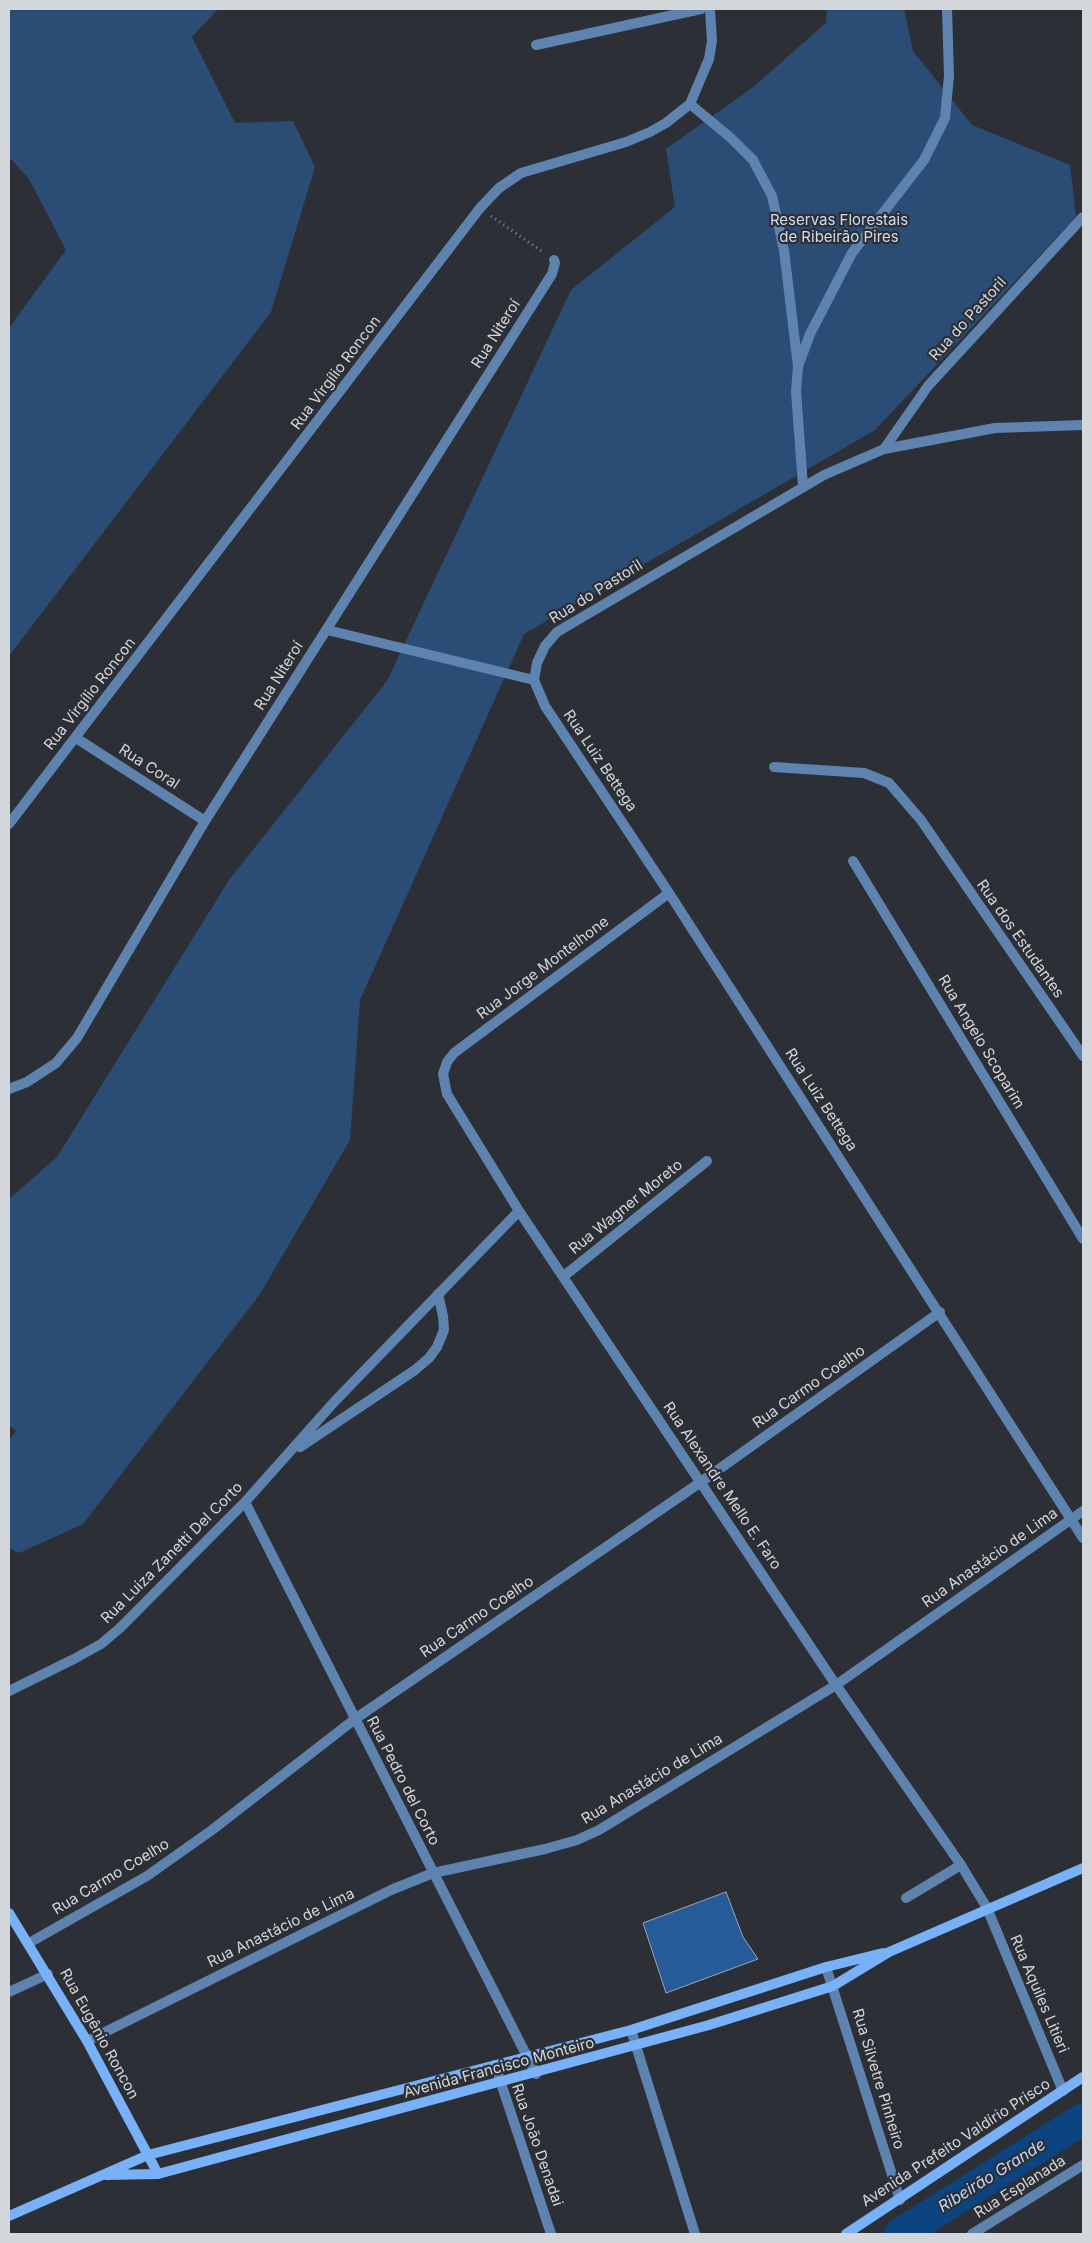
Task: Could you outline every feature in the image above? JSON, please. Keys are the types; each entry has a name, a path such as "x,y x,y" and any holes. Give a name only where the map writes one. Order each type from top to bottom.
{"main road":[{"name":"Avenida Francisco Monteiro","path":"106,2175 158,2174 536,2074 636,2046 833,1986 889,1952 1083,1868"},
{"name":"Rua Eugênio Roncon","path":"9,1913 87,2040 158,2174"},
{"name":"Avenida Francisco Monteiro","path":"9,2216 64,2190 106,2175 148,2155 631,2030 826,1967 889,1952"},
{"name":"Avenida Prefeito Valdírio Prisco","path":"846,2234 1083,2077"}],"street":[{"path":"536,45 701,9"},
{"path":"710,9 712,25 710,50 690,104 731,138 753,160 772,196 784,250 798,367 796,391 803,486"},
{"path":"798,367 810,334 852,252 924,160 944,118 949,76 947,9"},
{"name":"Rua Virgílio Roncon","path":"9,824 480,208 500,188 521,173 626,142 666,123 690,104"},
{"name":"Rua do Pastoril","path":"884,448 928,386 1083,217"},
{"name":"Rua Niteroí","path":"9,1089 27,1082 56,1063 77,1038 205,821 552,274 554,260"},
{"name":"Rua do Pastoril","path":"534,680 537,663 545,646 557,632 803,486 884,448 994,428 1083,425"},
{"path":"327,630 534,680"},
{"name":"Rua Luiz Bettega","path":"534,680 545,706 669,893 940,1312 1083,1538"},
{"name":"Rua Coral","path":"76,738 205,821"},
{"name":"Rua dos Estudantes","path":"774,767 864,773 889,783 921,820 1083,1056"},
{"name":"Rua Angelo Scoparim","path":"853,861 1083,1239"},
{"name":"Rua Jorge Montelhone","path":"443,1074 447,1062 454,1053 669,893"},
{"name":"Rua Alexandre Mello E. Faro","path":"443,1074 447,1094 455,1109 519,1211 836,1685 961,1865 987,1908"},
{"name":"Rua Wagner Moreto","path":"564,1276 707,1160"},
{"name":"Rua Luiza Zanetti Del Corto","path":"9,1690 74,1660 100,1644 141,1608 245,1502 335,1401 519,1211"},
{"name":"Rua Luiza Zanetti Del Corto","path":"292,1451 338,1423 415,1370 429,1358 437,1347 444,1330 438,1294"},
{"name":"Rua Carmo Coelho","path":"28,1943 147,1876 205,1835 355,1719 701,1482 940,1312"},
{"name":"Rua Pedro del Corto","path":"245,1502 536,2074"},
{"name":"Rua Anastácio de Lima","path":"87,2040 392,1890 433,1873 545,1849 577,1840 600,1830 836,1685 1083,1511"},
{"path":"906,1898 961,1865"},
{"name":"Rua Aquiles Litieri","path":"987,1908 1063,2091"},
{"name":"Rua Silvetre Pinheiro","path":"826,1967 900,2200"},
{"path":"9,1992 48,1974"},
{"path":"631,2030 695,2234"},
{"name":"Rua João Denadai","path":"495,2065 551,2234"},
{"name":"Rua Esplanada","path":"972,2234 1083,2164"}],"path":[{"path":"480,208 554,260"}],"green space":[{"path":"9,9 218,9 192,37 235,123 293,121 315,167 271,312 9,656 9,328 66,250 29,179 9,157"},
{"name":"Reservas Florestais de Ribeirão Pires","path":"827,9 904,9 913,51 972,125 1070,165 1076,217 875,430 524,634 360,1000 350,1140 260,1294 83,1524 19,1553 9,1548 9,1441 16,1431 9,1425 9,1199 57,1157 229,880 387,681 571,290 675,207 666,149 752,88 826,23"}],"building":[{"path":"726,1892 743,1937 758,1959 666,1993 643,1923"}],"waterway":[{"name":"Ribeirão Grande","path":"900,2234 1083,2119"}]}
